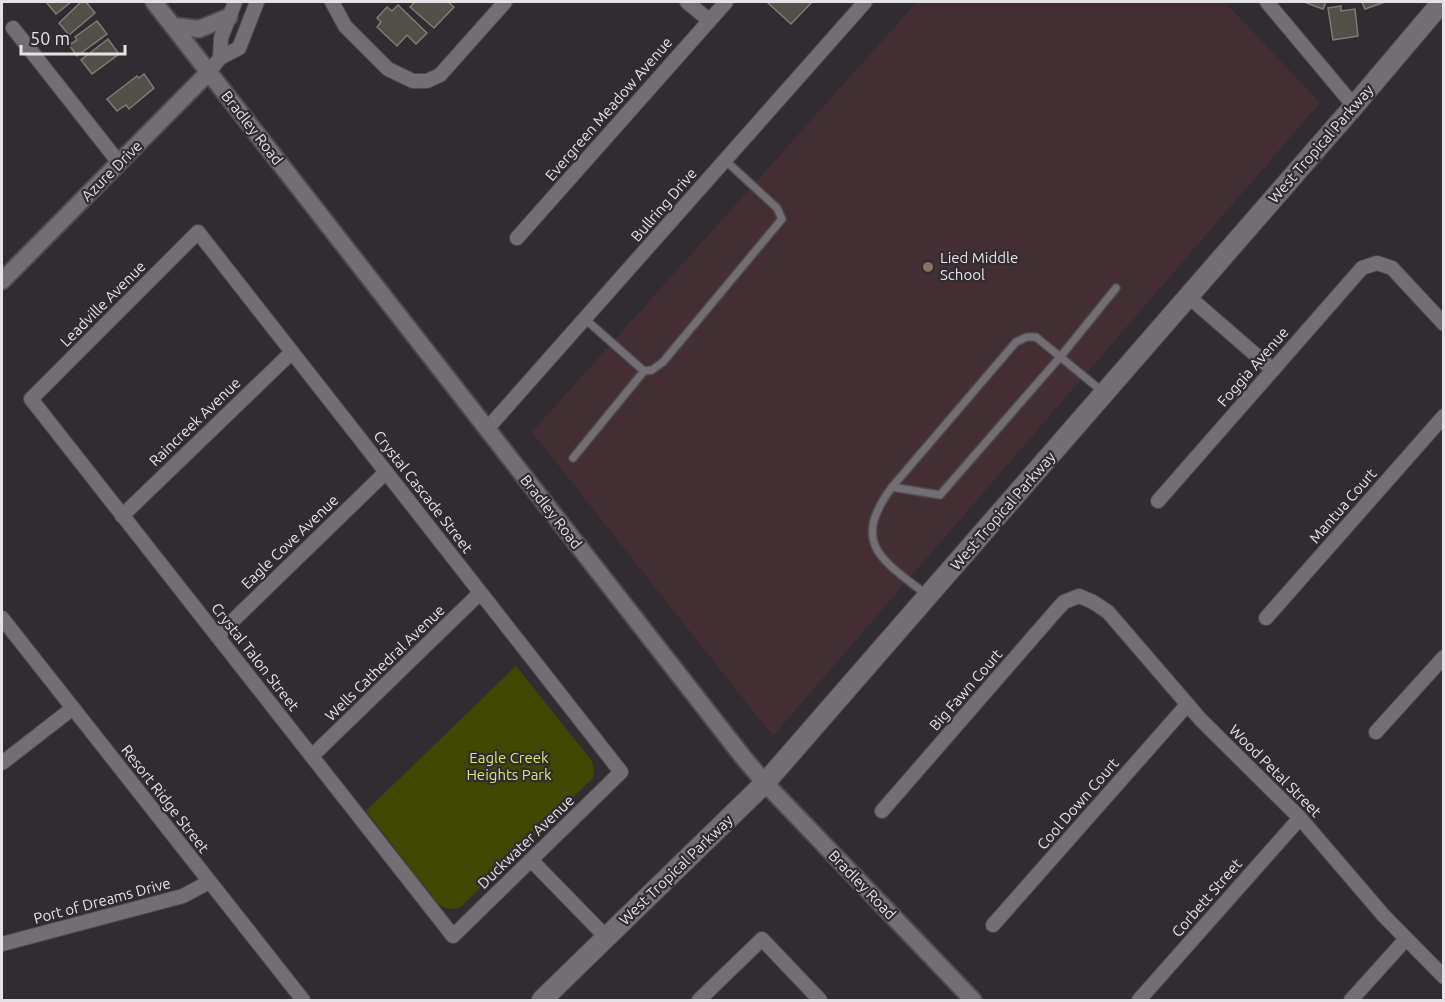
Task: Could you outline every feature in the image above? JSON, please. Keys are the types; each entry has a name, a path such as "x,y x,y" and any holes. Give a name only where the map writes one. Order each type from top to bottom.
{"main road":[{"name":"West Tropical Parkway","path":"542,1000 765,783 1189,297 1442,2"}],"street":[{"name":"Bradley Road","path":"154,2 765,783 973,1000"},
{"name":"Azure Drive","path":"2,281 120,164 220,58 239,48 257,2"},
{"path":"332,2 345,26 388,69 413,81 427,81 440,75 505,2"},
{"path":"687,2 709,20"},
{"name":"Evergreen Meadow Avenue","path":"517,238 726,2"},
{"name":"Bullring Drive","path":"487,429 866,2"},
{"path":"1267,2 1354,106"},
{"path":"173,26 199,28 211,26 232,9"},
{"name":"Azure Drive","path":"220,58 221,38 232,9"},
{"path":"13,28 120,164"},
{"name":"Crystal Cascade Street","path":"198,232 621,772"},
{"name":"Leadville Avenue","path":"31,399 198,232"},
{"name":"Foggia Avenue","path":"1158,501 1362,268 1377,262 1392,268 1443,324"},
{"path":"1189,297 1273,370"},
{"name":"Raincreek Avenue","path":"122,516 292,352"},
{"name":"Crystal Talon Street","path":"31,399 453,936"},
{"name":"Mantua Court","path":"1266,618 1443,416"},
{"name":"Eagle Cove Avenue","path":"217,636 386,472"},
{"name":"Wells Cathedral Avenue","path":"312,756 480,593"},
{"name":"Wood Petal Street","path":"1079,596 1108,612 1187,705 1300,818 1406,939 1443,977"},
{"name":"Big Fawn Court","path":"882,812 1064,602 1079,596"},
{"name":"Resort Ridge Street","path":"2,618 303,1000"},
{"path":"1376,732 1443,657"},
{"name":"Cool Down Court","path":"993,925 1187,705"},
{"path":"2,763 73,708"},
{"name":"Duckwater Avenue","path":"453,936 621,772"},
{"name":"Corbett Street","path":"1139,1000 1300,818"},
{"path":"531,860 607,938"},
{"name":"Port of Dreams Drive","path":"2,944 183,896 209,882"},
{"path":"699,1000 762,939 820,1000"},
{"path":"1351,1000 1406,939"}],"lane":[{"path":"573,458 644,371 652,370 663,362 782,219 777,208 726,160"},
{"path":"892,486 940,495 1061,356 1116,288"},
{"path":"585,319 644,371"},
{"path":"929,596 889,565 878,552 873,542 872,528 875,515 881,501 892,486 1016,342 1027,337 1036,337 1105,393"}],"shaded area":[{"name":"Lied Middle School","path":"917,2 1225,2 1320,103 773,736 532,432"}],"green space":[{"name":"Eagle Creek Heights Park","path":"516,666 592,761 593,778 462,906 447,909 435,900 366,811"}],"building":[{"path":"46,2 71,2 56,14"},
{"path":"81,2 86,2 95,13 69,35 59,23"},
{"path":"415,2 448,2 454,7 434,28 410,7"},
{"path":"767,2 812,2 791,24"},
{"path":"1304,2 1326,2 1323,9"},
{"path":"1362,2 1385,2 1365,9"},
{"path":"398,5 427,33 416,44 407,35 397,46 377,27 381,22 377,18 387,7 392,11"},
{"path":"1341,6 1341,11 1355,9 1358,36 1333,40 1328,8"},
{"path":"97,21 107,34 77,56 69,45 77,40 75,37"},
{"path":"108,39 119,54 92,74 81,60"},
{"path":"144,74 154,88 129,109 126,105 117,111 107,99 137,76 139,78"}],"place":[{"name":"Lied Middle School","path":"928,267"}]}
